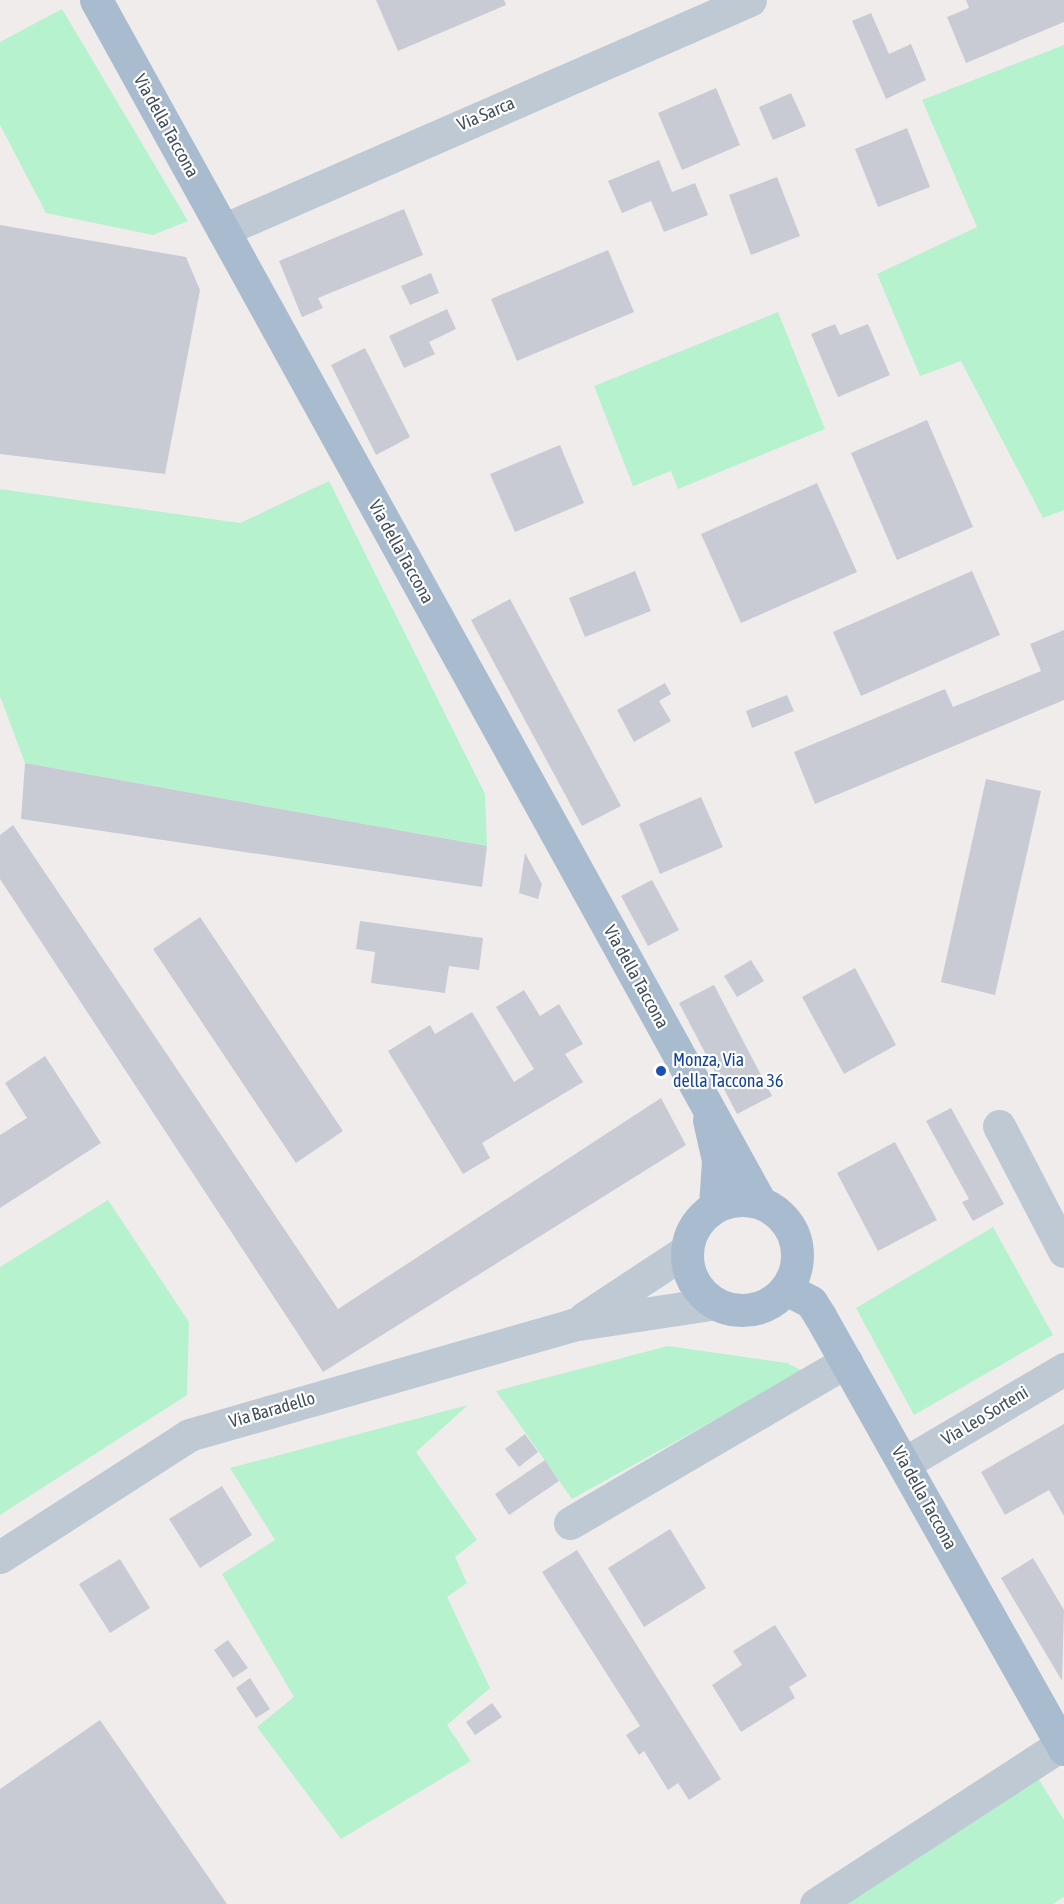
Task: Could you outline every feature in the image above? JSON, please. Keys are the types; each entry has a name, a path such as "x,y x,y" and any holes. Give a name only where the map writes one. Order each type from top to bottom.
{"main road":[{"name":"Via della Taccona","path":"96,0 760,1202 776,1210 796,1239 798,1256 786,1289 811,1302 1059,1731"},
{"name":"Via della Taccona","path":"706,1104 718,1160 715,1206"},
{"path":"760,1202 745,1199 715,1206 692,1232 687,1250 693,1280 715,1303 729,1309 761,1308 786,1289"}],"street":[{"name":"Via Sarca","path":"223,230 750,0"},
{"path":"999,1126 1064,1251"},
{"name":"Via Baradello","path":"572,1325 687,1250"},
{"name":"Via Baradello","path":"0,1557 189,1435 572,1325 715,1303"},
{"path":"570,1523 846,1362"},
{"name":"Via Leo Sorteni","path":"905,1463 1064,1369"},
{"path":"816,1904 1059,1731"}],"green space":[{"path":"62,9 188,221 153,235 46,213 0,125 0,42"},
{"path":"1064,45 1064,510 1043,518 961,361 920,376 877,274 977,227 922,100"},
{"path":"778,312 825,429 678,489 671,471 633,486 594,386"},
{"path":"329,481 485,794 487,846 25,763 0,696 0,489 240,523"},
{"path":"108,1200 189,1322 187,1395 0,1515 0,1267"},
{"path":"993,1227 1053,1335 914,1415 856,1308"},
{"path":"668,1346 787,1363 803,1371 572,1499 496,1391"},
{"path":"468,1405 416,1452 477,1540 455,1557 467,1583 447,1597 490,1688 447,1725 471,1761 341,1839 257,1727 294,1697 222,1574 275,1540 230,1468"},
{"path":"1036,1775 1064,1820 1064,1897 1053,1904 840,1904"}],"building":[{"path":"376,0 504,0 506,5 398,51"},
{"path":"966,0 1064,0 1064,22 966,63 947,17 969,8"},
{"path":"871,13 889,54 911,44 926,80 886,99 852,21"},
{"path":"716,88 740,145 682,170 658,113"},
{"path":"791,93 806,126 773,140 759,107"},
{"path":"907,128 930,187 878,207 855,149"},
{"path":"659,160 672,192 695,183 708,215 664,232 651,201 622,213 608,181"},
{"path":"777,177 800,236 751,255 729,195"},
{"path":"404,209 423,255 318,298 323,308 302,317 279,261"},
{"path":"0,225 186,257 200,290 165,474 0,454"},
{"path":"608,250 634,312 517,361 491,299"},
{"path":"431,273 439,293 410,305 401,286"},
{"path":"447,309 456,329 429,342 435,354 404,368 389,336"},
{"path":"835,324 840,335 868,324 890,375 838,397 811,334"},
{"path":"365,348 410,437 376,455 331,365"},
{"path":"927,420 973,527 897,560 851,453"},
{"path":"560,445 584,503 515,532 490,474"},
{"path":"817,483 857,572 741,623 701,534"},
{"path":"635,571 651,611 585,637 569,598"},
{"path":"972,571 1000,635 861,696 833,632"},
{"path":"510,599 621,806 582,826 471,620"},
{"path":"1064,630 1064,700 815,804 794,752 945,689 953,707 1041,671 1030,644"},
{"path":"665,683 671,694 659,701 671,721 634,742 617,710"},
{"path":"787,695 794,711 752,728 746,711"},
{"path":"25,763 487,846 482,887 21,819"},
{"path":"986,779 1041,791 995,995 941,982"},
{"path":"701,797 723,847 660,874 639,824"},
{"path":"13,825 338,1309 661,1098 686,1145 323,1372 0,879 0,835"},
{"path":"525,853 542,884 538,899 519,893"},
{"path":"652,880 679,930 648,946 621,896"},
{"path":"200,917 343,1131 296,1163 153,949"},
{"path":"360,921 483,938 479,970 449,966 445,993 371,983 375,952 356,949"},
{"path":"751,960 764,981 737,997 724,976"},
{"path":"855,968 896,1045 844,1074 802,997"},
{"path":"714,985 772,1096 737,1114 679,1003"},
{"path":"524,990 540,1016 559,1004 583,1044 565,1054 583,1082 482,1143 490,1158 463,1174 388,1051 430,1025 435,1034 472,1012 514,1082 534,1069 496,1007"},
{"path":"45,1056 101,1143 0,1208 0,1135 27,1118 5,1083"},
{"path":"951,1108 1004,1204 973,1221 962,1202 969,1199 926,1121"},
{"path":"895,1142 937,1220 878,1251 837,1173"},
{"path":"1064,1424 1064,1516 1049,1490 1005,1515 981,1472"},
{"path":"525,1434 538,1452 519,1467 505,1449"},
{"path":"545,1460 559,1481 509,1515 495,1494"},
{"path":"222,1486 252,1535 200,1568 169,1519"},
{"path":"670,1529 706,1588 644,1627 608,1568"},
{"path":"577,1550 721,1779 689,1800 678,1783 668,1790 644,1751 639,1755 626,1735 640,1726 542,1572"},
{"path":"1033,1558 1064,1610 1062,1681 1001,1578"},
{"path":"120,1559 150,1608 110,1633 79,1584"},
{"path":"775,1625 807,1676 789,1687 795,1698 741,1732 712,1685 742,1665 733,1651"},
{"path":"228,1640 248,1668 233,1678 214,1650"},
{"path":"250,1678 270,1709 256,1718 236,1688"},
{"path":"492,1703 502,1717 475,1735 466,1722"},
{"path":"100,1720 227,1904 0,1904 0,1789"}],"place":[{"name":"Monza, Via della Taccona 36","path":"661,1071"}]}
